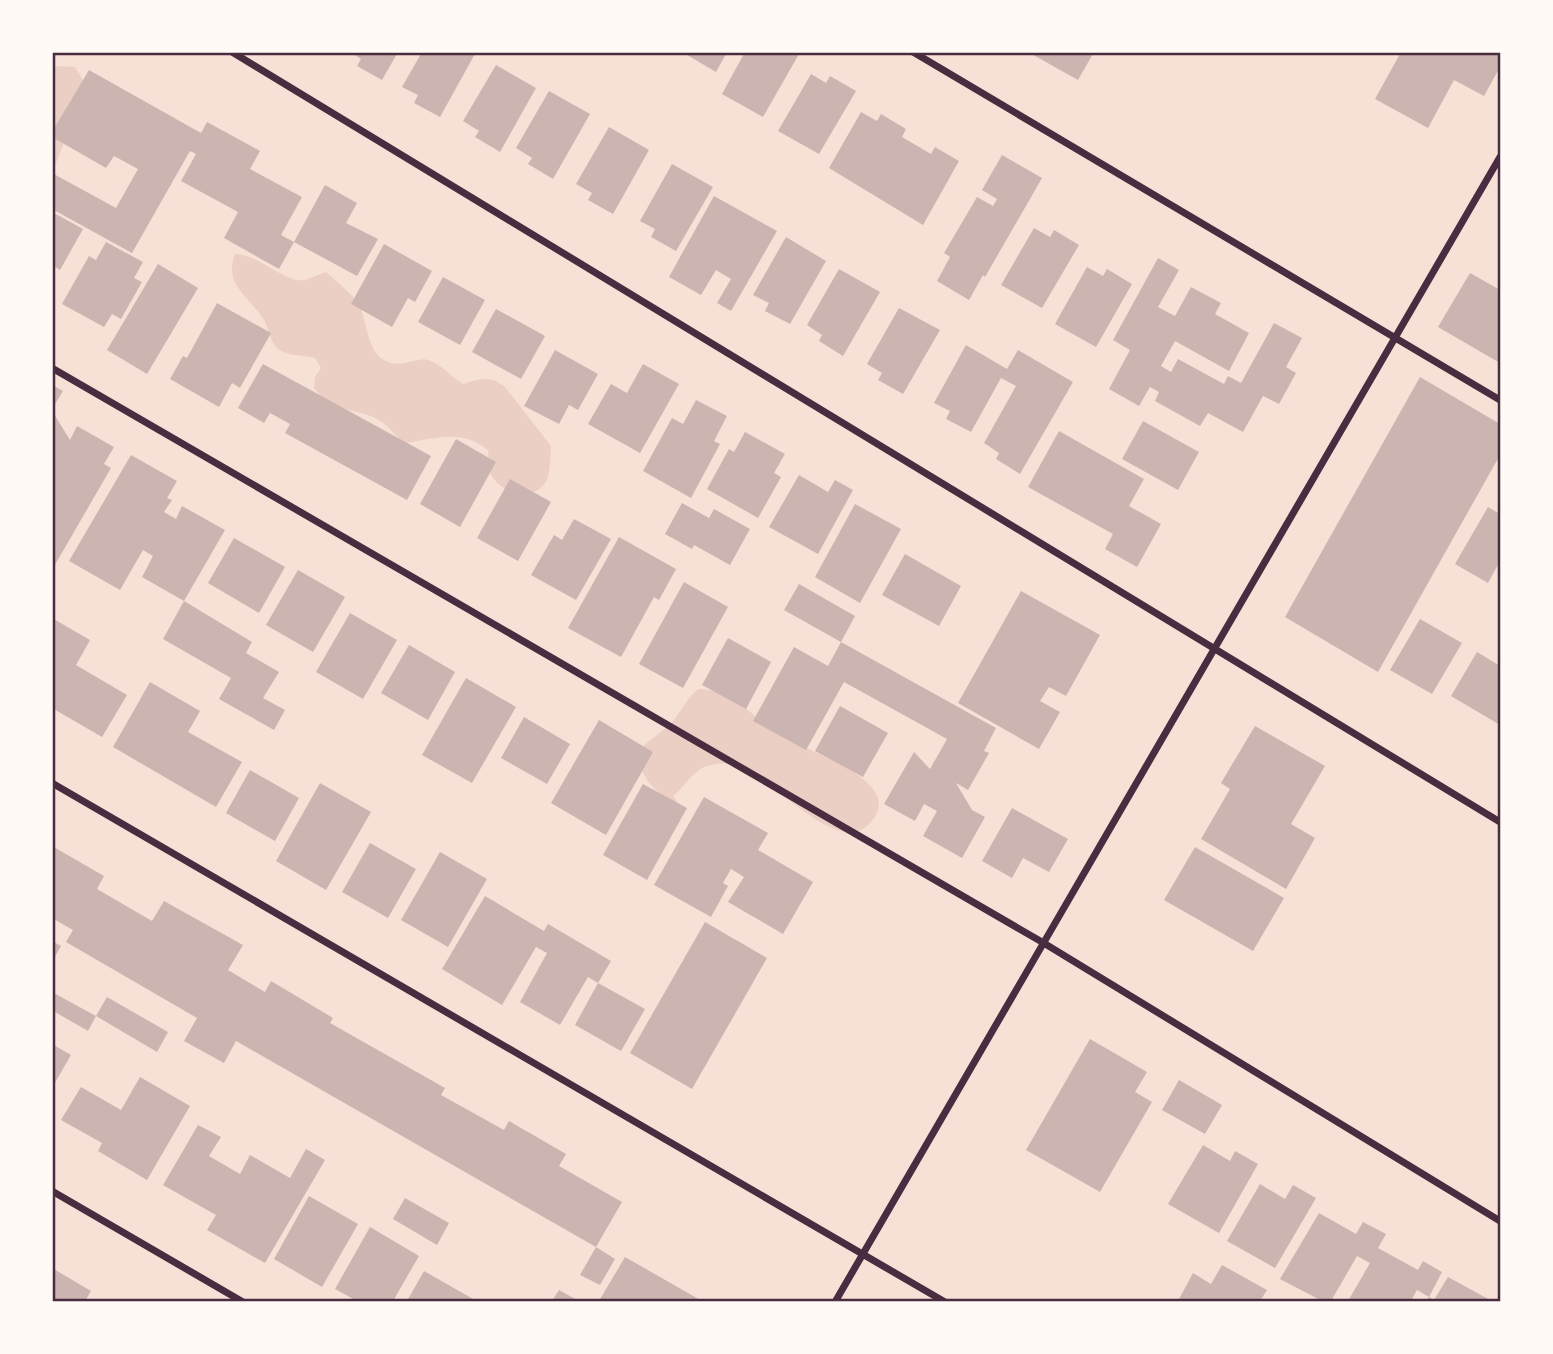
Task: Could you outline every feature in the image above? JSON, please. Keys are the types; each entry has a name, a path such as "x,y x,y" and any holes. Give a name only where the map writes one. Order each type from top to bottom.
{"street":[{"path":"232,52 1500,821"},
{"path":"913,52 1500,400"},
{"path":"835,1301 1500,157"},
{"path":"52,368 1042,942 1500,1221"},
{"path":"52,783 945,1301"},
{"path":"52,1191 243,1301"}],"shaded area":[{"path":"55,66 75,67 86,85 53,171 53,69"},
{"path":"235,254 253,258 297,280 326,272 358,303 372,347 388,362 401,364 423,359 438,364 463,384 490,379 500,383 551,446 550,467 542,487 527,494 501,486 490,472 488,450 478,443 447,437 404,443 379,420 337,406 322,397 314,388 315,377 321,368 315,358 278,349 264,320 239,290 232,274"},
{"path":"698,689 709,690 731,699 781,734 860,776 872,787 878,799 877,812 867,826 853,832 837,830 801,809 749,770 732,763 707,766 695,773 673,796 682,808 665,797 646,778 638,750 671,724"}],"building":[{"path":"350,52 398,52 382,80 357,66 361,59"},
{"path":"422,52 476,52 440,117 414,103 418,95 402,87"},
{"path":"682,52 727,52 716,72"},
{"path":"745,52 799,54 763,117 722,94"},
{"path":"1028,52 1094,52 1078,80"},
{"path":"1401,52 1499,52 1500,67 1484,96 1454,80 1428,128 1375,99"},
{"path":"496,65 536,88 500,152 475,137 479,131 463,121"},
{"path":"89,70 201,133 207,122 260,151 250,169 302,197 281,235 294,242 279,269 224,238 238,212 181,181 196,154 190,151 132,253 52,209 52,173 116,208 138,169 114,156 106,168 52,137 52,132"},
{"path":"811,74 826,83 830,76 856,91 819,154 778,131"},
{"path":"549,91 590,114 553,179 528,164 532,158 516,148"},
{"path":"861,112 877,121 881,114 906,129 902,137 931,154 935,147 959,161 923,225 829,168"},
{"path":"609,127 649,150 613,214 588,200 592,193 576,184"},
{"path":"1002,155 1042,178 969,300 937,281 950,257 944,253 977,197 993,206 997,199 982,190"},
{"path":"672,164 713,187 676,251 651,237 655,229 640,221"},
{"path":"325,185 357,203 346,223 378,239 357,276 294,242"},
{"path":"714,196 777,231 731,311 717,303 731,279 716,270 701,295 669,277"},
{"path":"52,212 83,229 60,270 52,265"},
{"path":"1034,228 1050,237 1054,230 1079,245 1042,308 1001,285"},
{"path":"786,237 826,261 790,324 765,311 769,303 753,295"},
{"path":"106,242 143,262 134,278 142,282 121,319 112,314 104,327 62,304 89,256 96,260"},
{"path":"384,244 432,271 415,302 408,298 392,327 351,304"},
{"path":"1158,258 1179,270 1158,307 1175,316 1191,287 1221,303 1215,314 1249,333 1229,371 1175,341 1161,366 1171,372 1178,359 1224,384 1228,376 1241,383 1274,323 1302,338 1286,367 1296,373 1279,404 1263,396 1243,432 1208,413 1200,426 1155,401 1159,392 1150,387 1139,406 1109,389 1130,350 1113,340"},
{"path":"158,264 198,288 147,374 107,350"},
{"path":"1087,267 1103,276 1107,269 1132,284 1096,347 1055,324"},
{"path":"839,269 880,292 843,356 819,341 822,335 807,325"},
{"path":"1470,273 1500,290 1500,363 1438,327"},
{"path":"443,277 485,300 460,345 418,322"},
{"path":"217,303 271,333 240,388 232,383 219,407 170,379 183,356 187,358"},
{"path":"899,308 940,330 903,394 878,380 882,373 867,364"},
{"path":"496,309 545,336 521,379 472,352"},
{"path":"966,345 1007,369 1018,350 1073,382 1020,474 996,459 999,453 984,443 1016,386 1001,378 971,432 946,419 950,411 934,403"},
{"path":"555,350 598,374 578,410 569,405 559,424 524,406"},
{"path":"263,364 431,456 407,500 285,433 290,424 270,413 264,423 238,408"},
{"path":"643,364 679,384 640,453 588,424 611,384 627,393"},
{"path":"1420,377 1500,424 1500,455 1378,672 1285,617"},
{"path":"52,385 63,391 52,409"},
{"path":"696,400 727,416 714,441 720,444 691,498 643,471 672,418 683,424"},
{"path":"52,411 70,440 77,426 114,447 104,464 111,468 52,570"},
{"path":"1143,421 1199,452 1178,490 1122,459"},
{"path":"1059,431 1144,479 1129,506 1161,524 1137,567 1105,549 1113,534 1028,487"},
{"path":"745,432 785,454 774,473 781,477 758,518 707,489 729,449 734,452"},
{"path":"456,439 496,462 460,527 420,504"},
{"path":"131,455 177,481 167,498 172,500 164,512 176,519 182,506 225,530 184,601 142,577 153,556 143,550 120,590 69,561"},
{"path":"799,475 828,492 835,480 853,490 818,554 769,527"},
{"path":"510,479 551,502 518,561 477,538"},
{"path":"682,503 709,518 714,509 750,529 730,565 694,545 692,549 665,534"},
{"path":"855,504 901,529 860,603 815,577"},
{"path":"1488,507 1500,514 1500,561 1488,583 1455,564"},
{"path":"574,519 611,539 576,600 531,575 554,535 562,540"},
{"path":"619,537 676,569 659,600 654,597 621,657 568,628"},
{"path":"234,538 285,567 259,613 208,583"},
{"path":"905,554 961,586 939,626 882,595"},
{"path":"298,570 345,597 313,652 266,625"},
{"path":"684,582 728,607 683,688 639,664"},
{"path":"799,584 855,616 841,642 784,610"},
{"path":"1021,591 1100,635 1066,696 1049,687 1040,701 1060,712 1039,749 958,703"},
{"path":"184,601 252,642 246,653 279,672 263,698 285,710 274,730 219,699 231,678 163,639"},
{"path":"350,613 397,640 363,699 316,672"},
{"path":"52,618 90,640 76,665 127,695 102,737 52,708"},
{"path":"1420,619 1462,643 1432,694 1390,670"},
{"path":"728,638 771,662 746,709 702,685"},
{"path":"841,642 996,728 984,751 989,753 968,790 956,783 972,810 985,817 962,858 923,836 937,811 924,804 915,821 884,804 914,752 930,769 947,739 844,682 806,750 753,721 794,647 828,666"},
{"path":"409,645 455,672 428,720 381,693"},
{"path":"1477,652 1500,666 1500,725 1451,696"},
{"path":"466,678 516,707 472,783 422,755"},
{"path":"150,682 200,711 188,732 242,762 216,807 113,747"},
{"path":"840,706 888,733 863,777 815,751"},
{"path":"524,717 570,744 547,784 501,758"},
{"path":"599,720 653,752 606,835 551,803"},
{"path":"1255,726 1325,766 1291,824 1315,838 1286,889 1201,839 1230,789 1221,783"},
{"path":"250,770 299,798 275,841 226,813"},
{"path":"320,783 371,812 326,890 276,861"},
{"path":"643,784 687,808 647,880 603,855"},
{"path":"704,797 768,833 758,850 813,882 783,934 728,902 744,877 731,869 723,883 728,886 711,917 654,885"},
{"path":"1012,808 1068,839 1049,872 1023,858 1012,878 982,861"},
{"path":"370,843 416,869 388,918 342,892"},
{"path":"52,846 104,876 97,889 152,921 164,901 243,945 228,970 265,992 271,981 333,1018 330,1023 445,1088 441,1095 504,1130 509,1121 566,1154 559,1166 622,1202 596,1247 236,1041 224,1063 184,1041 197,1018 66,942 73,930 52,918"},
{"path":"1195,847 1284,898 1253,951 1164,900"},
{"path":"440,852 487,879 448,947 401,920"},
{"path":"485,896 544,931 548,924 611,961 598,983 588,977 560,1025 520,1002 547,953 536,947 502,1005 442,969"},
{"path":"705,922 767,958 692,1089 630,1053"},
{"path":"52,941 61,946 52,962"},
{"path":"598,983 645,1009 621,1051 575,1025"},
{"path":"52,992 96,1016 88,1031 55,1012 52,1016"},
{"path":"107,997 168,1032 157,1052 96,1016"},
{"path":"1090,1039 1147,1072 1135,1092 1152,1102 1100,1192 1026,1150"},
{"path":"52,1044 71,1055 52,1088"},
{"path":"140,1077 190,1106 147,1180 98,1151 102,1143 61,1120 81,1087 121,1110"},
{"path":"1179,1080 1222,1105 1205,1134 1162,1110"},
{"path":"198,1125 221,1137 209,1156 240,1174 250,1155 290,1178 306,1149 325,1160 265,1263 207,1230 216,1215 163,1185"},
{"path":"1203,1145 1230,1161 1235,1151 1258,1164 1219,1233 1168,1204"},
{"path":"1260,1184 1285,1199 1293,1185 1316,1198 1275,1268 1227,1241"},
{"path":"309,1196 358,1224 322,1287 274,1259"},
{"path":"405,1198 449,1223 437,1245 393,1219"},
{"path":"1319,1213 1356,1234 1363,1222 1386,1234 1378,1248 1418,1270 1423,1261 1442,1272 1429,1297 1417,1290 1411,1301 1348,1301 1370,1263 1357,1256 1331,1301 1322,1301 1280,1279"},
{"path":"370,1227 419,1256 393,1301 357,1301 335,1289"},
{"path":"596,1247 615,1259 600,1285 580,1275"},
{"path":"625,1257 702,1301 599,1301"},
{"path":"1222,1265 1267,1290 1260,1301 1178,1301 1193,1273 1211,1284"},
{"path":"52,1268 91,1291 85,1301 52,1301"},
{"path":"424,1271 473,1299 407,1301"},
{"path":"1448,1277 1492,1301 1426,1301 1429,1297 1434,1300"},
{"path":"559,1290 579,1301 552,1301"}]}
